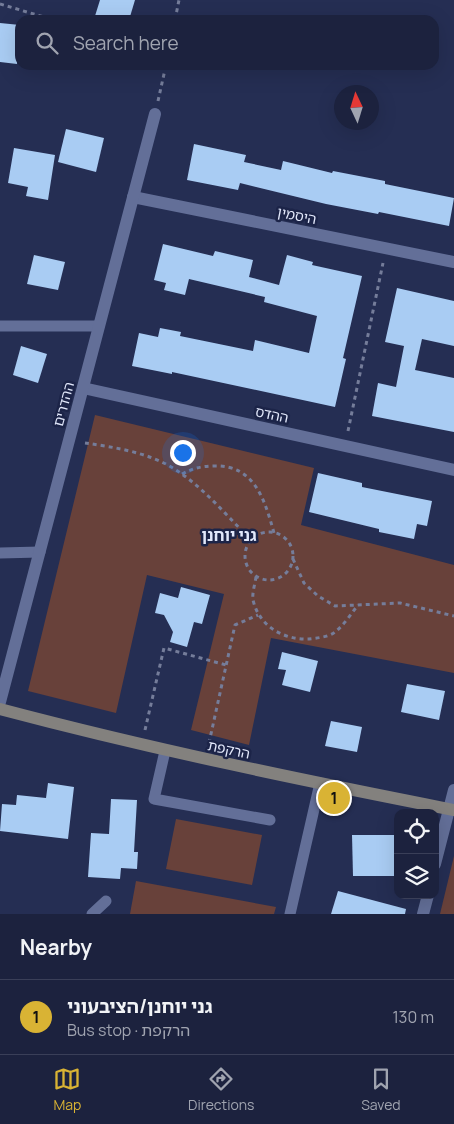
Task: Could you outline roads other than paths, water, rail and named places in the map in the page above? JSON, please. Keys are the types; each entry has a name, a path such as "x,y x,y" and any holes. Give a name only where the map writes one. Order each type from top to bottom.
{"main road":[{"name":"הרקפת","path":"0,709 165,751 451,809"}],"street":[{"name":"ההדרים","path":"0,702 155,114"},
{"name":"היסמין","path":"133,197 454,262"},
{"name":"ההדס","path":"83,388 454,470"},
{"path":"438,854 451,809 454,790"},
{"path":"423,914 427,899"}],"lane":[{"path":"0,326 99,326"},
{"path":"0,553 40,552"},
{"path":"165,751 154,799 270,820"},
{"path":"290,914 320,783"},
{"path":"92,914 106,901"}],"place":[{"name":"גני יוחנן/הציבעוני","path":"334,798"}],"district":[{"name":"גני יוחנן","path":"229,535"}]}
